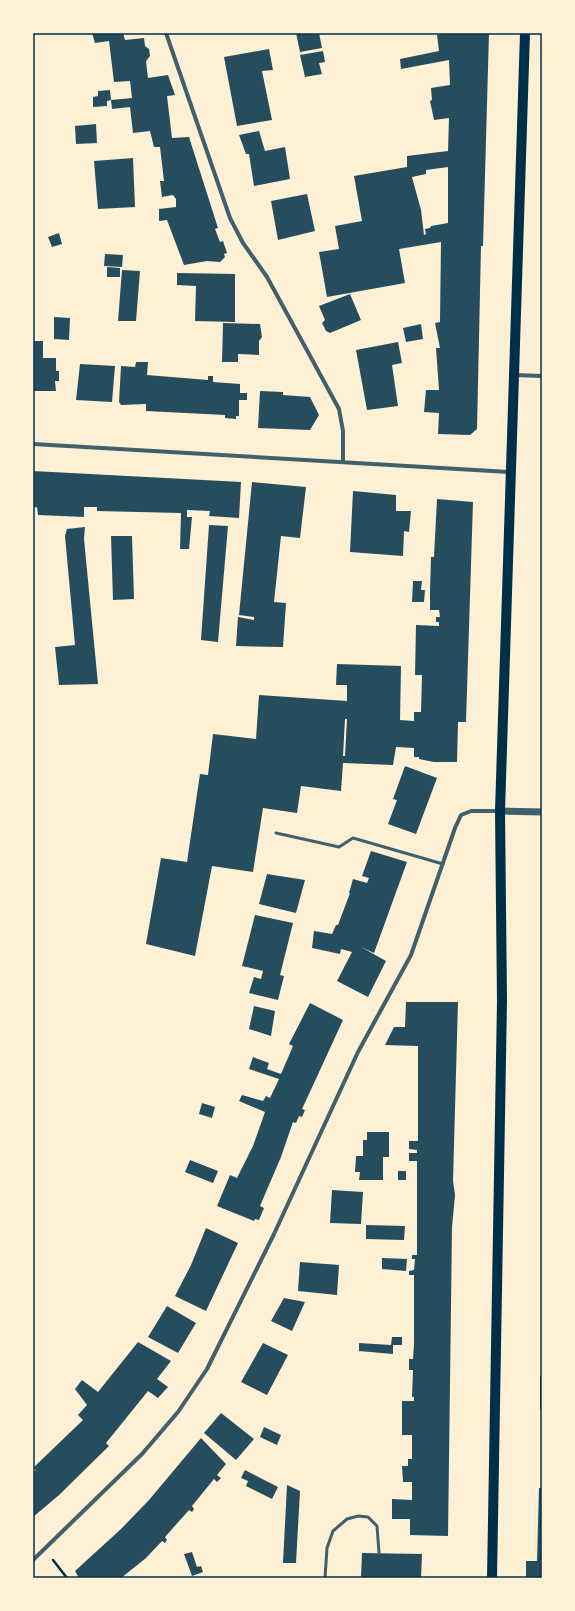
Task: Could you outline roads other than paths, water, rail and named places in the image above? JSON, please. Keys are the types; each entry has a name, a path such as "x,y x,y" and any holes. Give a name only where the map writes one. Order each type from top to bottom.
{"main road":[{"path":"492,1578 502,1009 500,811 509,472 525,33"}],"street":[{"path":"166,33 230,218 244,243 267,277 339,409 343,431 343,462"},
{"path":"513,375 542,376"},
{"path":"33,442 509,472"},
{"path":"33,1560 142,1454 178,1412 208,1369 274,1234 358,1052 411,955 442,864 461,815 472,811 542,812"}],"lane":[{"path":"276,833 339,847 353,838 442,864"},
{"path":"325,1578 327,1548 333,1532 347,1519 358,1516 368,1517 378,1526 379,1554"}]}
